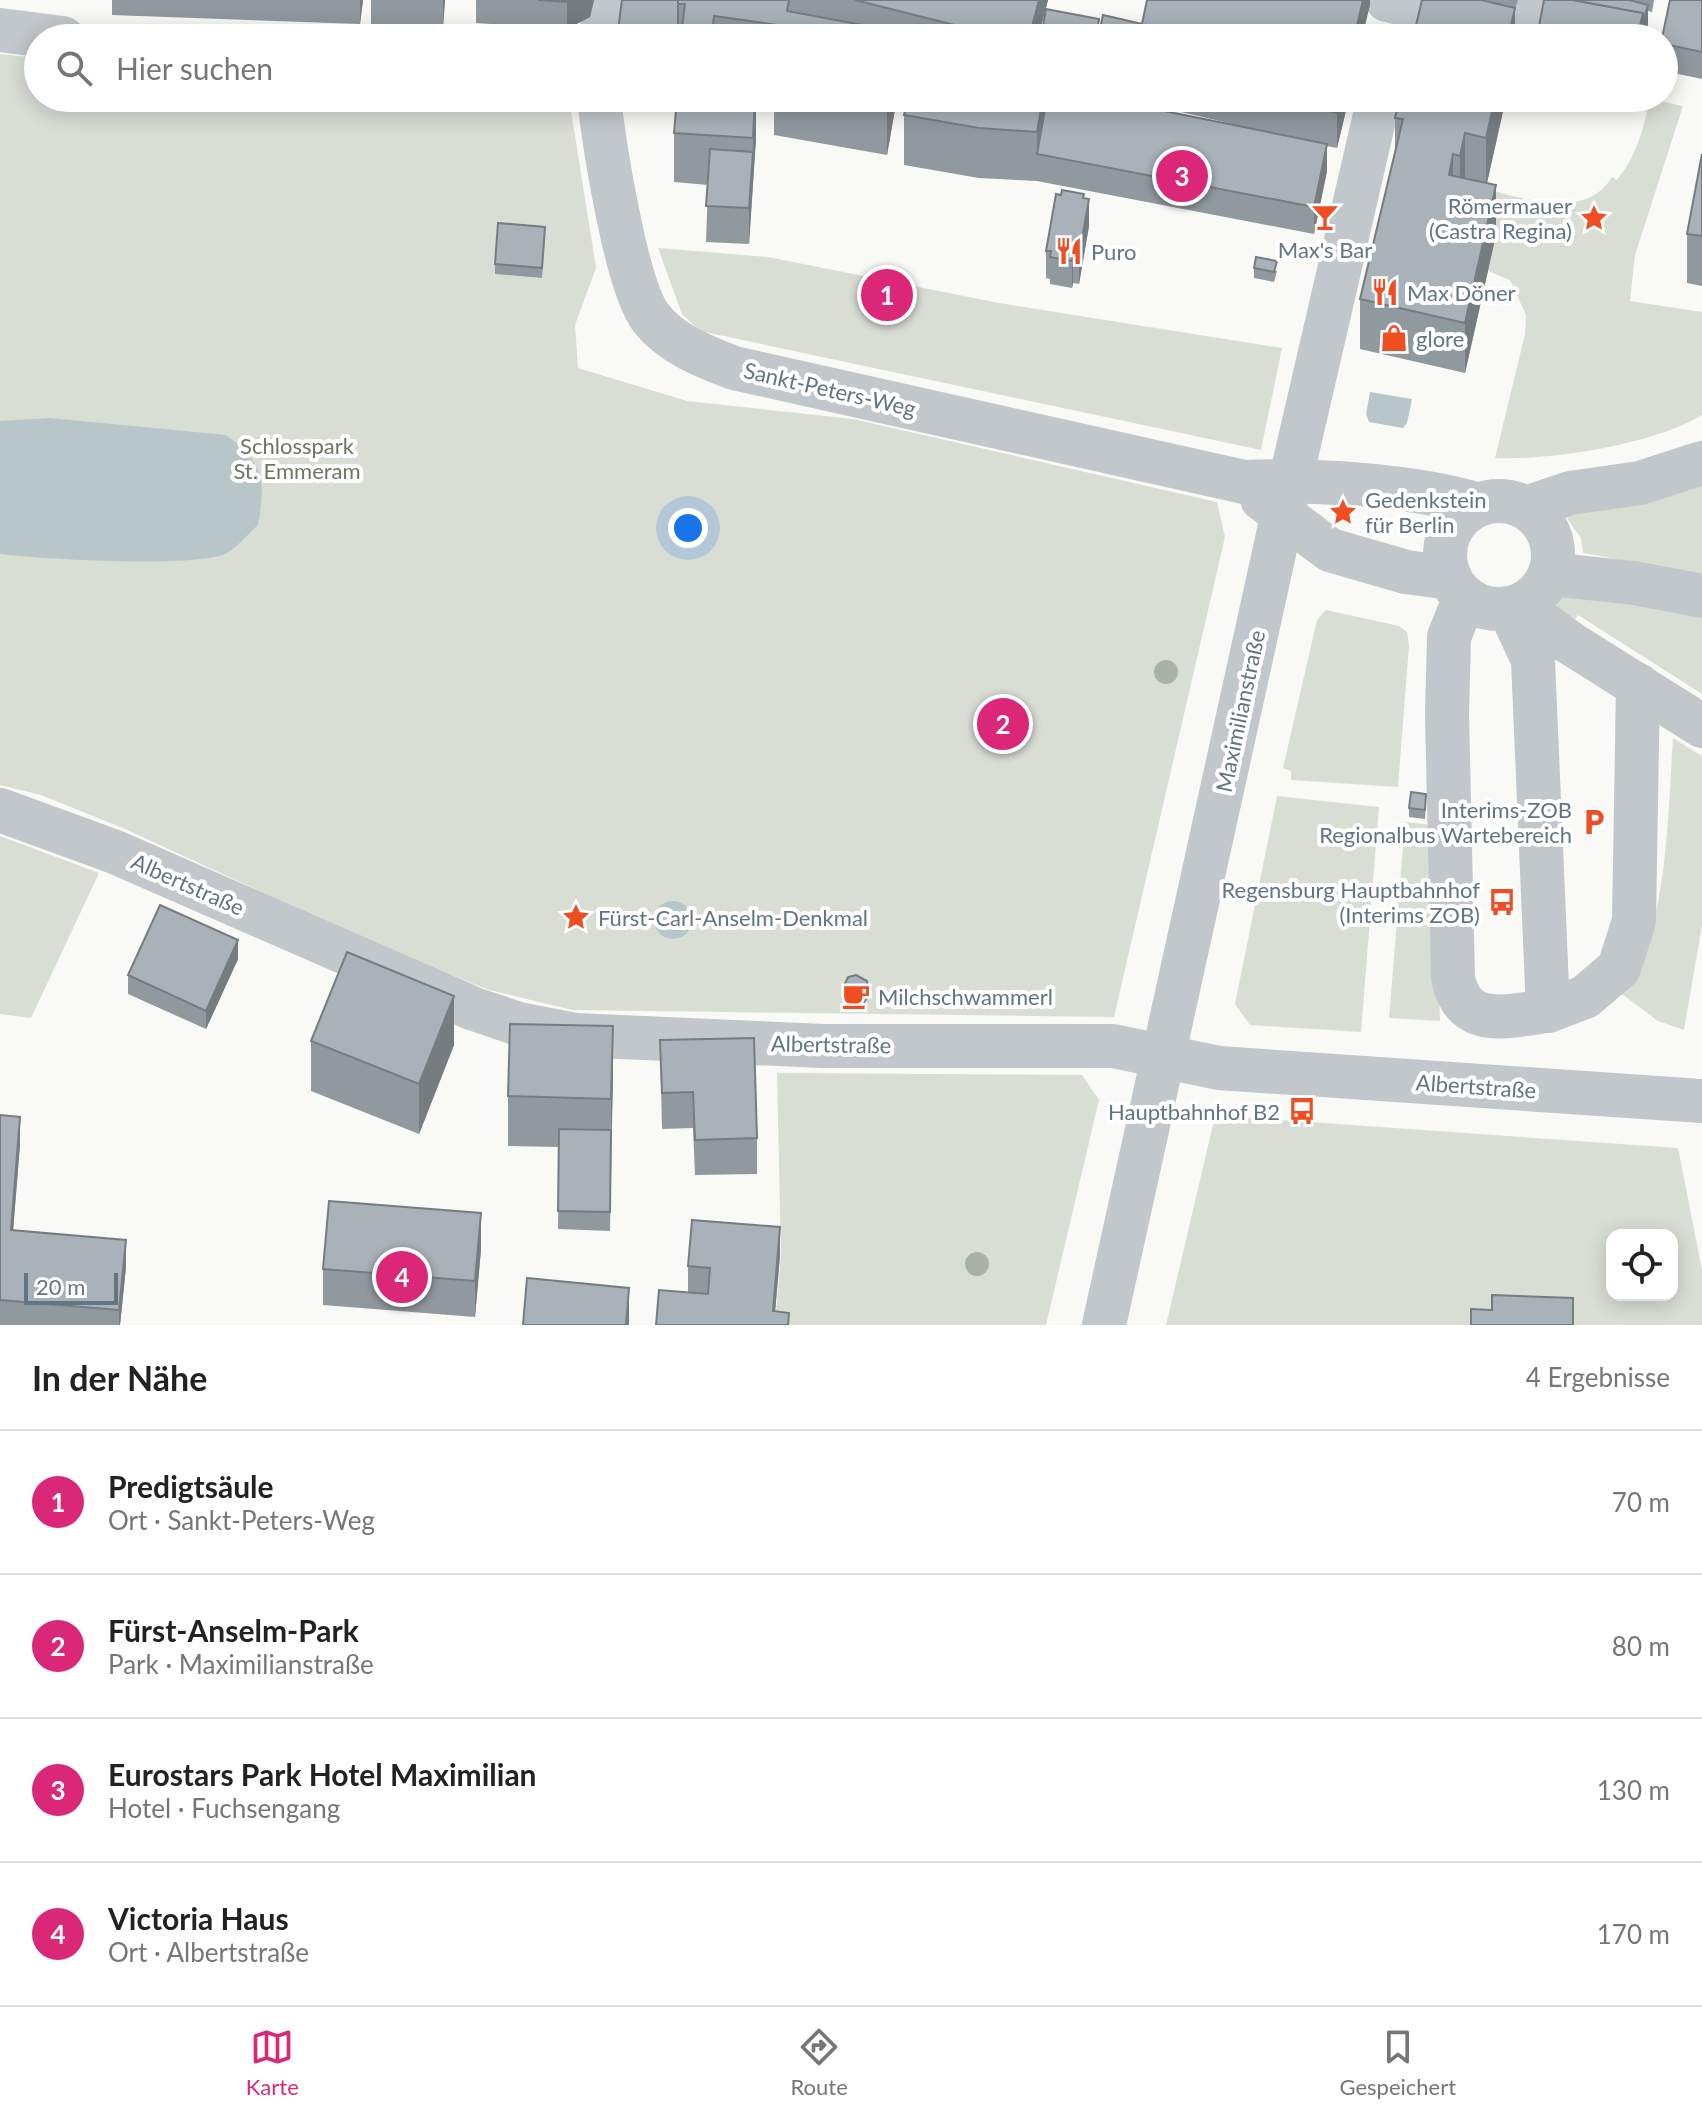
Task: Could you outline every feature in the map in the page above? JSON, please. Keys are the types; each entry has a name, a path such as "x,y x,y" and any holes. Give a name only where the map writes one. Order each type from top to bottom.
{"street":[{"path":"603,24 610,0"},
{"path":"1395,11 1534,17"},
{"path":"0,30 24,33"},
{"name":"Sankt-Peters-Weg","path":"609,112 632,280 651,318 700,355 734,368 1244,482 1286,499 1330,550 1458,587"},
{"name":"Maximilianstraße","path":"1104,1325 1286,499 1376,112"},
{"path":"1317,161 1363,170"},
{"path":"1638,685 1634,921 1619,968 1585,997 1548,1011 1489,1016 1472,1012 1458,1000 1453,978 1447,698 1449,637 1458,587 1447,541 1459,519 1479,505 1495,501 1526,508 1570,493 1640,483 1702,463"},
{"path":"1286,499 1451,496 1479,505"},
{"path":"1526,508 1547,529 1552,543 1528,595 1548,1011"},
{"path":"1458,587 1493,609 1528,595 1634,583 1702,596"},
{"path":"1528,595 1535,618 1702,726"},
{"name":"Albertstraße","path":"0,810 115,852 405,981 519,1024 576,1035 823,1046 1113,1046 1219,1068 1702,1101"},
{"path":"1484,1086 1489,1016"}],"green space":[{"name":"Schlosspark St. Emmeram","path":"0,54 24,57 24,112 571,112 596,268 575,325 578,368 687,401 853,419 1217,502 1225,537 1114,1017 572,1010 489,990 378,946 125,829 41,795 0,785"},
{"path":"1678,105 1683,106 1635,255 1630,301 1702,312 1702,415 1630,442 1544,457 1495,458 1525,334 1526,315 1510,280 1488,271 1496,235 1465,183 1544,202 1583,200 1599,192 1612,177 1617,180 1630,161 1647,112 1678,112"},
{"path":"658,248 768,257 999,303 1282,348 1261,450 700,331 682,314"},
{"path":"1702,481 1702,574 1583,553 1581,538 1564,514"},
{"path":"1559,591 1702,617 1702,694 1578,615 1572,624 1551,604"},
{"path":"1326,610 1399,626 1407,632 1409,646 1398,787 1291,780 1291,771 1283,768 1317,620"},
{"path":"1673,738 1702,756 1702,925 1684,1030 1658,1021 1622,994 1637,970 1657,907 1667,836"},
{"path":"1277,796 1379,807 1361,1032 1250,1025 1235,1004"},
{"path":"1405,822 1433,825 1440,1021 1389,1018"},
{"path":"0,836 99,873 31,1018 0,1014"},
{"path":"777,1073 1082,1075 1099,1100 1046,1325 775,1325 781,1255"},
{"path":"1216,1112 1237,1113 1237,1117 1678,1148 1702,1270 1702,1325 1166,1325"}],"shaded area":[{"path":"1370,392 1412,399 1403,428 1369,422 1366,414"},
{"path":"50,418 226,435 248,455 259,474 262,496 258,525 225,554 182,561 115,561 0,554 0,421"},
{"path":"673,901 687,906 692,920 687,934 673,939 659,934 654,920 659,906"}],"building":[{"path":"622,0 678,0 678,24 619,24"},
{"path":"678,0 789,0 787,11 857,24 771,24 714,16 713,24 683,24 685,4 678,4"},
{"path":"855,0 1039,0 1033,24 950,24"},
{"path":"1147,0 1363,0 1357,24 1142,24"},
{"path":"1422,0 1481,0 1515,8 1511,24 1416,24"},
{"path":"1544,0 1573,0 1643,13 1640,24 1539,24"},
{"path":"1573,0 1629,0 1648,5 1643,21 1643,13"},
{"path":"1670,0 1702,0 1702,52 1678,47 1678,24 1665,24"},
{"path":"1046,9 1099,19 1098,24 1043,24"},
{"path":"1103,15 1142,24 1101,24"},
{"path":"676,112 754,112 753,138 674,133"},
{"path":"905,112 1041,112 1037,132 979,128 904,115"},
{"path":"1044,112 1169,112 1327,144 1314,207 1037,154"},
{"path":"1396,112 1492,112 1486,138 1465,133 1460,156 1453,154 1449,175 1496,185 1465,323 1360,299 1403,119 1395,118"},
{"path":"710,149 753,152 749,208 706,206"},
{"path":"1702,154 1702,236 1687,234"},
{"path":"1062,190 1084,194 1083,198 1089,199 1079,256 1073,255 1072,261 1050,257 1051,251 1046,251 1056,194 1061,195"},
{"path":"498,223 545,227 542,268 495,264"},
{"path":"1256,257 1277,261 1274,272 1254,268"},
{"path":"1411,792 1426,794 1425,810 1409,808"},
{"path":"160,905 238,940 206,1011 128,975"},
{"path":"347,952 454,996 419,1084 311,1041"},
{"path":"856,975 867,981 868,989 861,999 853,1000 843,988 848,977"},
{"path":"510,1024 613,1026 611,1099 508,1096"},
{"path":"754,1038 757,1138 695,1140 693,1092 662,1093 660,1040"},
{"path":"0,1115 20,1117 11,1230 126,1240 119,1310 0,1300"},
{"path":"559,1129 611,1130 610,1212 558,1211"},
{"path":"329,1201 481,1213 475,1281 323,1269"},
{"path":"692,1220 780,1227 773,1311 789,1313 788,1325 656,1325 659,1290 708,1294 710,1268 688,1266"},
{"path":"527,1278 629,1288 626,1325 523,1325"},
{"path":"1492,1295 1573,1298 1573,1325 1471,1325 1471,1309 1492,1310"}],"place":[{"name":"Eurostars Park Hotel Maximilian","path":"1182,176"},
{"name":"Max's Bar","path":"1325,217"},
{"name":"Römermauer (Castra Regina)","path":"1594,218"},
{"name":"Puro","path":"1069,251"},
{"name":"Max Döner","path":"1385,292"},
{"name":"Predigtsäule","path":"887,295"},
{"name":"glore","path":"1394,338"},
{"name":"Gedenkstein für Berlin","path":"1343,512"},
{"name":"Fürst-Anselm-Park","path":"1003,724"},
{"name":"Interims-ZOB Regionalbus Wartebereich","path":"1594,822"},
{"name":"Regensburg Hauptbahnhof (Interims ZOB)","path":"1502,902"},
{"name":"Fürst-Carl-Anselm-Denkmal","path":"576,917"},
{"name":"Milchschwammerl","path":"856,996"},
{"name":"Hauptbahnhof B2","path":"1302,1111"},
{"name":"Victoria Haus","path":"402,1277"}]}
